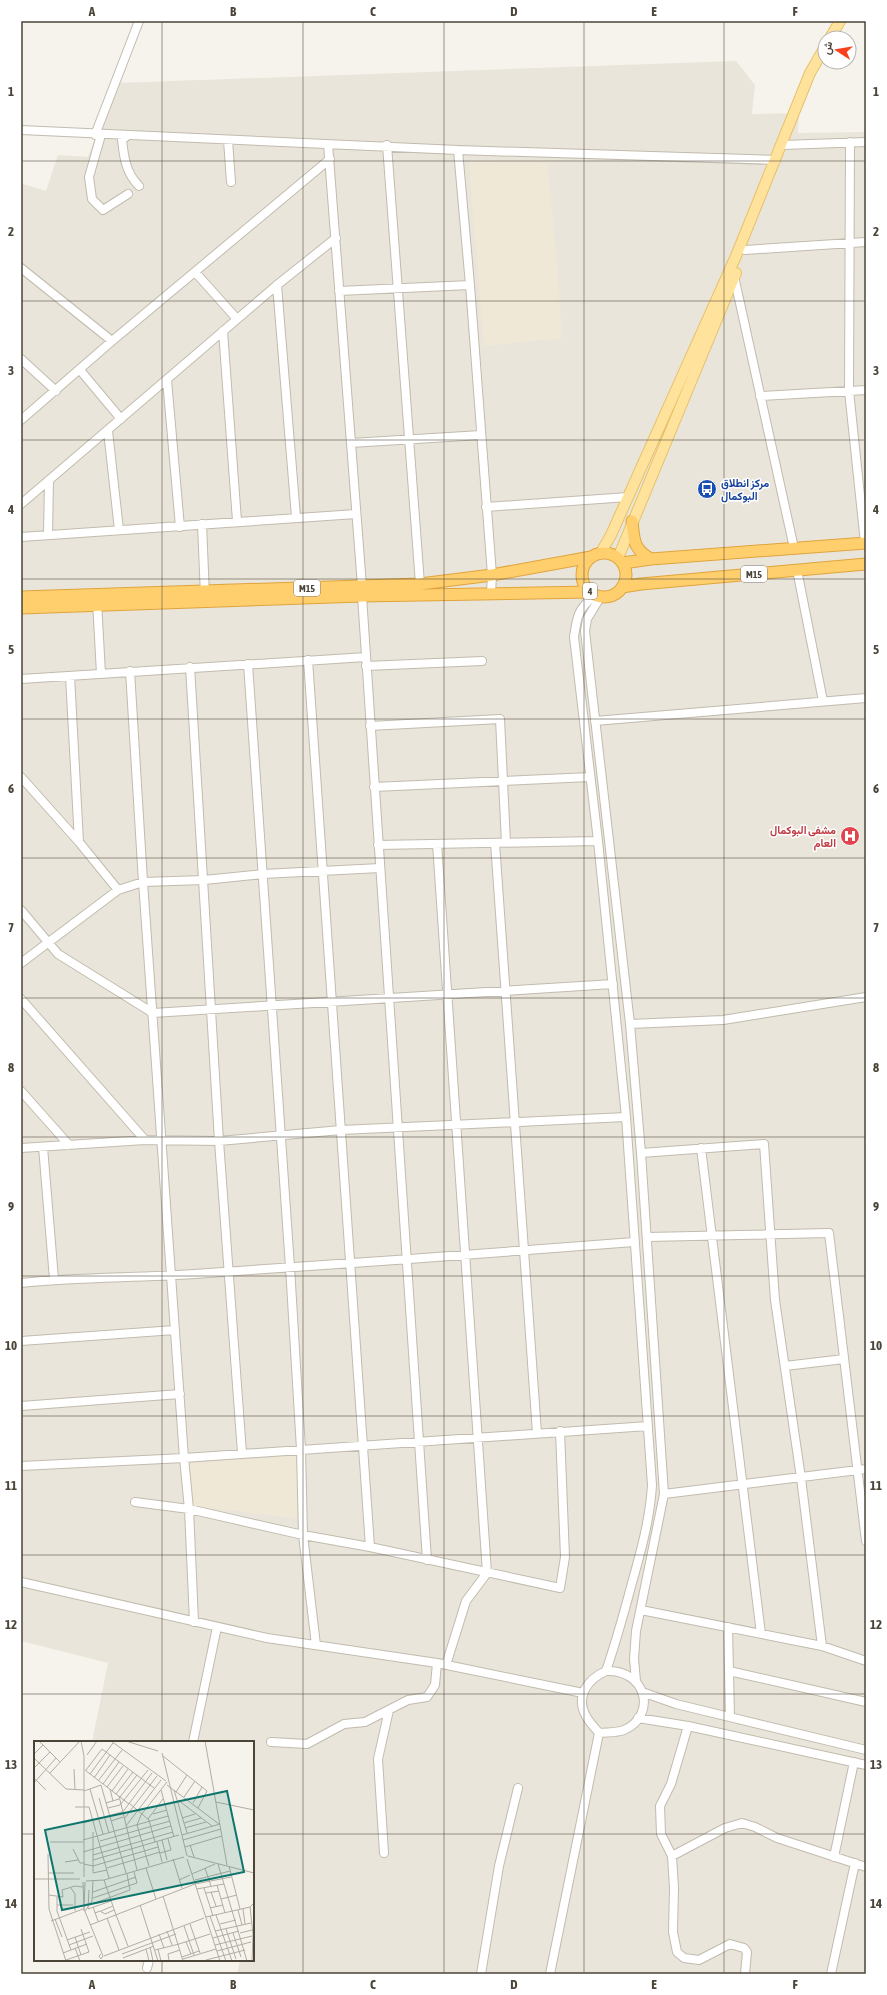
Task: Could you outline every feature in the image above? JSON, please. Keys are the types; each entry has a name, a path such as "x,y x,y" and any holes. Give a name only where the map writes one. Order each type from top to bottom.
{"highway":[{"path":"632,521 636,545 641,554 651,559"},
{"name":"M15","path":"651,559 865,543"},
{"path":"595,556 605,553 620,561 651,559"},
{"name":"M15","path":"362,591 492,575 595,556"},
{"name":"4","path":"595,556 584,565 582,574 584,584 595,594 613,595 622,587 641,584"},
{"path":"620,561 626,575 622,587"},
{"name":"M15","path":"641,584 866,564"},
{"name":"M15","path":"21,608 96,600 362,591 595,594"},
{"name":"M15","path":"21,597 96,600"}],"main road":[{"path":"835,30 840,21"},
{"path":"620,561 632,521 734,276 796,105 817,61"},
{"path":"595,556 611,536 741,255"},
{"path":"634,485 645,490"}],"street":[{"path":"128,194 103,210 92,199 89,177 98,135 140,21"},
{"path":"21,130 98,135 458,150 776,160"},
{"path":"126,136 122,140 124,157 130,177 139,186"},
{"path":"228,140 231,182"},
{"path":"850,142 849,391 865,543"},
{"path":"782,145 866,142"},
{"path":"328,144 362,591 427,1560"},
{"path":"387,146 420,584"},
{"path":"458,150 492,575 491,593"},
{"path":"21,420 112,341 330,159"},
{"path":"21,504 277,284 336,238"},
{"path":"741,255 866,242"},
{"path":"21,268 112,341"},
{"path":"195,272 237,319"},
{"path":"734,276 794,548"},
{"path":"277,284 296,517"},
{"path":"339,292 470,285"},
{"path":"223,331 237,521"},
{"path":"21,359 56,391"},
{"path":"80,370 121,419"},
{"path":"167,380 180,527"},
{"path":"760,396 866,390"},
{"path":"108,430 119,530"},
{"path":"351,442 481,435"},
{"path":"48,535 49,480"},
{"path":"486,507 628,497"},
{"path":"21,537 356,514"},
{"path":"202,524 205,596"},
{"path":"797,570 823,701"},
{"path":"595,594 587,619 585,631 630,1024 641,1153 664,1494 636,1631 634,1659 636,1681 642,1692 643,1705 638,1718 632,1726 623,1730 599,1733"},
{"path":"595,594 582,606 576,619 574,637 598,841 626,1117 652,1485 651,1506 644,1540 616,1644 606,1671"},
{"path":"96,600 101,674"},
{"path":"21,679 190,667 366,657"},
{"path":"308,660 370,1547"},
{"path":"366,666 482,662"},
{"path":"248,664 290,1267 301,1449 302,1535 316,1645"},
{"path":"190,667 219,1141 242,1453"},
{"path":"130,671 143,882 184,1458 189,1509 194,1622"},
{"path":"70,676 79,842"},
{"path":"595,721 866,698"},
{"path":"370,726 500,719 506,843"},
{"path":"21,777 79,842 118,890"},
{"path":"374,787 590,777"},
{"path":"378,845 598,841"},
{"path":"495,843 537,1433"},
{"path":"437,844 487,1573 466,1601 446,1665"},
{"path":"21,963 48,941 118,890 143,882 204,880 263,874 380,868"},
{"path":"21,910 58,954 153,1013 613,984"},
{"path":"630,1024 723,1020 866,997"},
{"path":"21,999 145,1140"},
{"path":"21,1091 69,1145"},
{"path":"21,1148 162,1139 219,1141 341,1130 626,1117"},
{"path":"641,1153 764,1144 775,1300 801,1478 822,1646"},
{"path":"43,1147 54,1280"},
{"path":"701,1148 761,1634"},
{"path":"647,1238 829,1233 844,1359 862,1470 866,1541"},
{"path":"21,1283 54,1280 229,1272 465,1256 634,1242"},
{"path":"21,1341 175,1330"},
{"path":"785,1366 844,1359"},
{"path":"21,1406 180,1394"},
{"path":"21,1466 184,1458 648,1426"},
{"path":"135,1502 189,1509 302,1535 370,1547 560,1588 565,1556 560,1432"},
{"path":"664,1494 862,1470"},
{"path":"21,1582 267,1638 437,1663 583,1693"},
{"path":"641,1610 822,1646 866,1661"},
{"path":"193,1741 217,1627"},
{"path":"728,1627 730,1717"},
{"path":"272,1742 307,1744 344,1724 364,1722 408,1700 427,1697 435,1685 437,1663"},
{"path":"550,1974 599,1733 586,1716 582,1705 583,1693 588,1683 596,1675 606,1671 622,1672 636,1681"},
{"path":"729,1671 866,1702"},
{"path":"642,1692 676,1704 866,1750"},
{"path":"384,1853 378,1759 389,1710"},
{"path":"638,1718 688,1726 866,1765"},
{"path":"688,1726 671,1784 660,1806 661,1834 672,1856 674,1888 673,1932 677,1952 684,1958 699,1960 730,1944 744,1948 747,1952 745,1974"},
{"path":"834,1857 854,1762"},
{"path":"482,1974 499,1866 518,1788"},
{"path":"672,1856 725,1828 742,1823 777,1838 866,1867"},
{"path":"831,1974 854,1864"}],"shaded area":[{"path":"736,61 755,85 752,114 799,113 798,133 866,132 866,1974 237,1974 240,1961 254,1961 254,1741 92,1741 108,1663 21,1641 21,187 23,184 46,191 58,155 88,157 117,83"},
{"path":"469,162 547,163 555,242 562,338 484,346"},
{"path":"296,1456 301,1519 194,1506 189,1463"}],"place":[{"name":"مركز انطلاق البوكمال","path":"707,489"},
{"name":"مشفى البوكمال العام","path":"850,836"}]}
